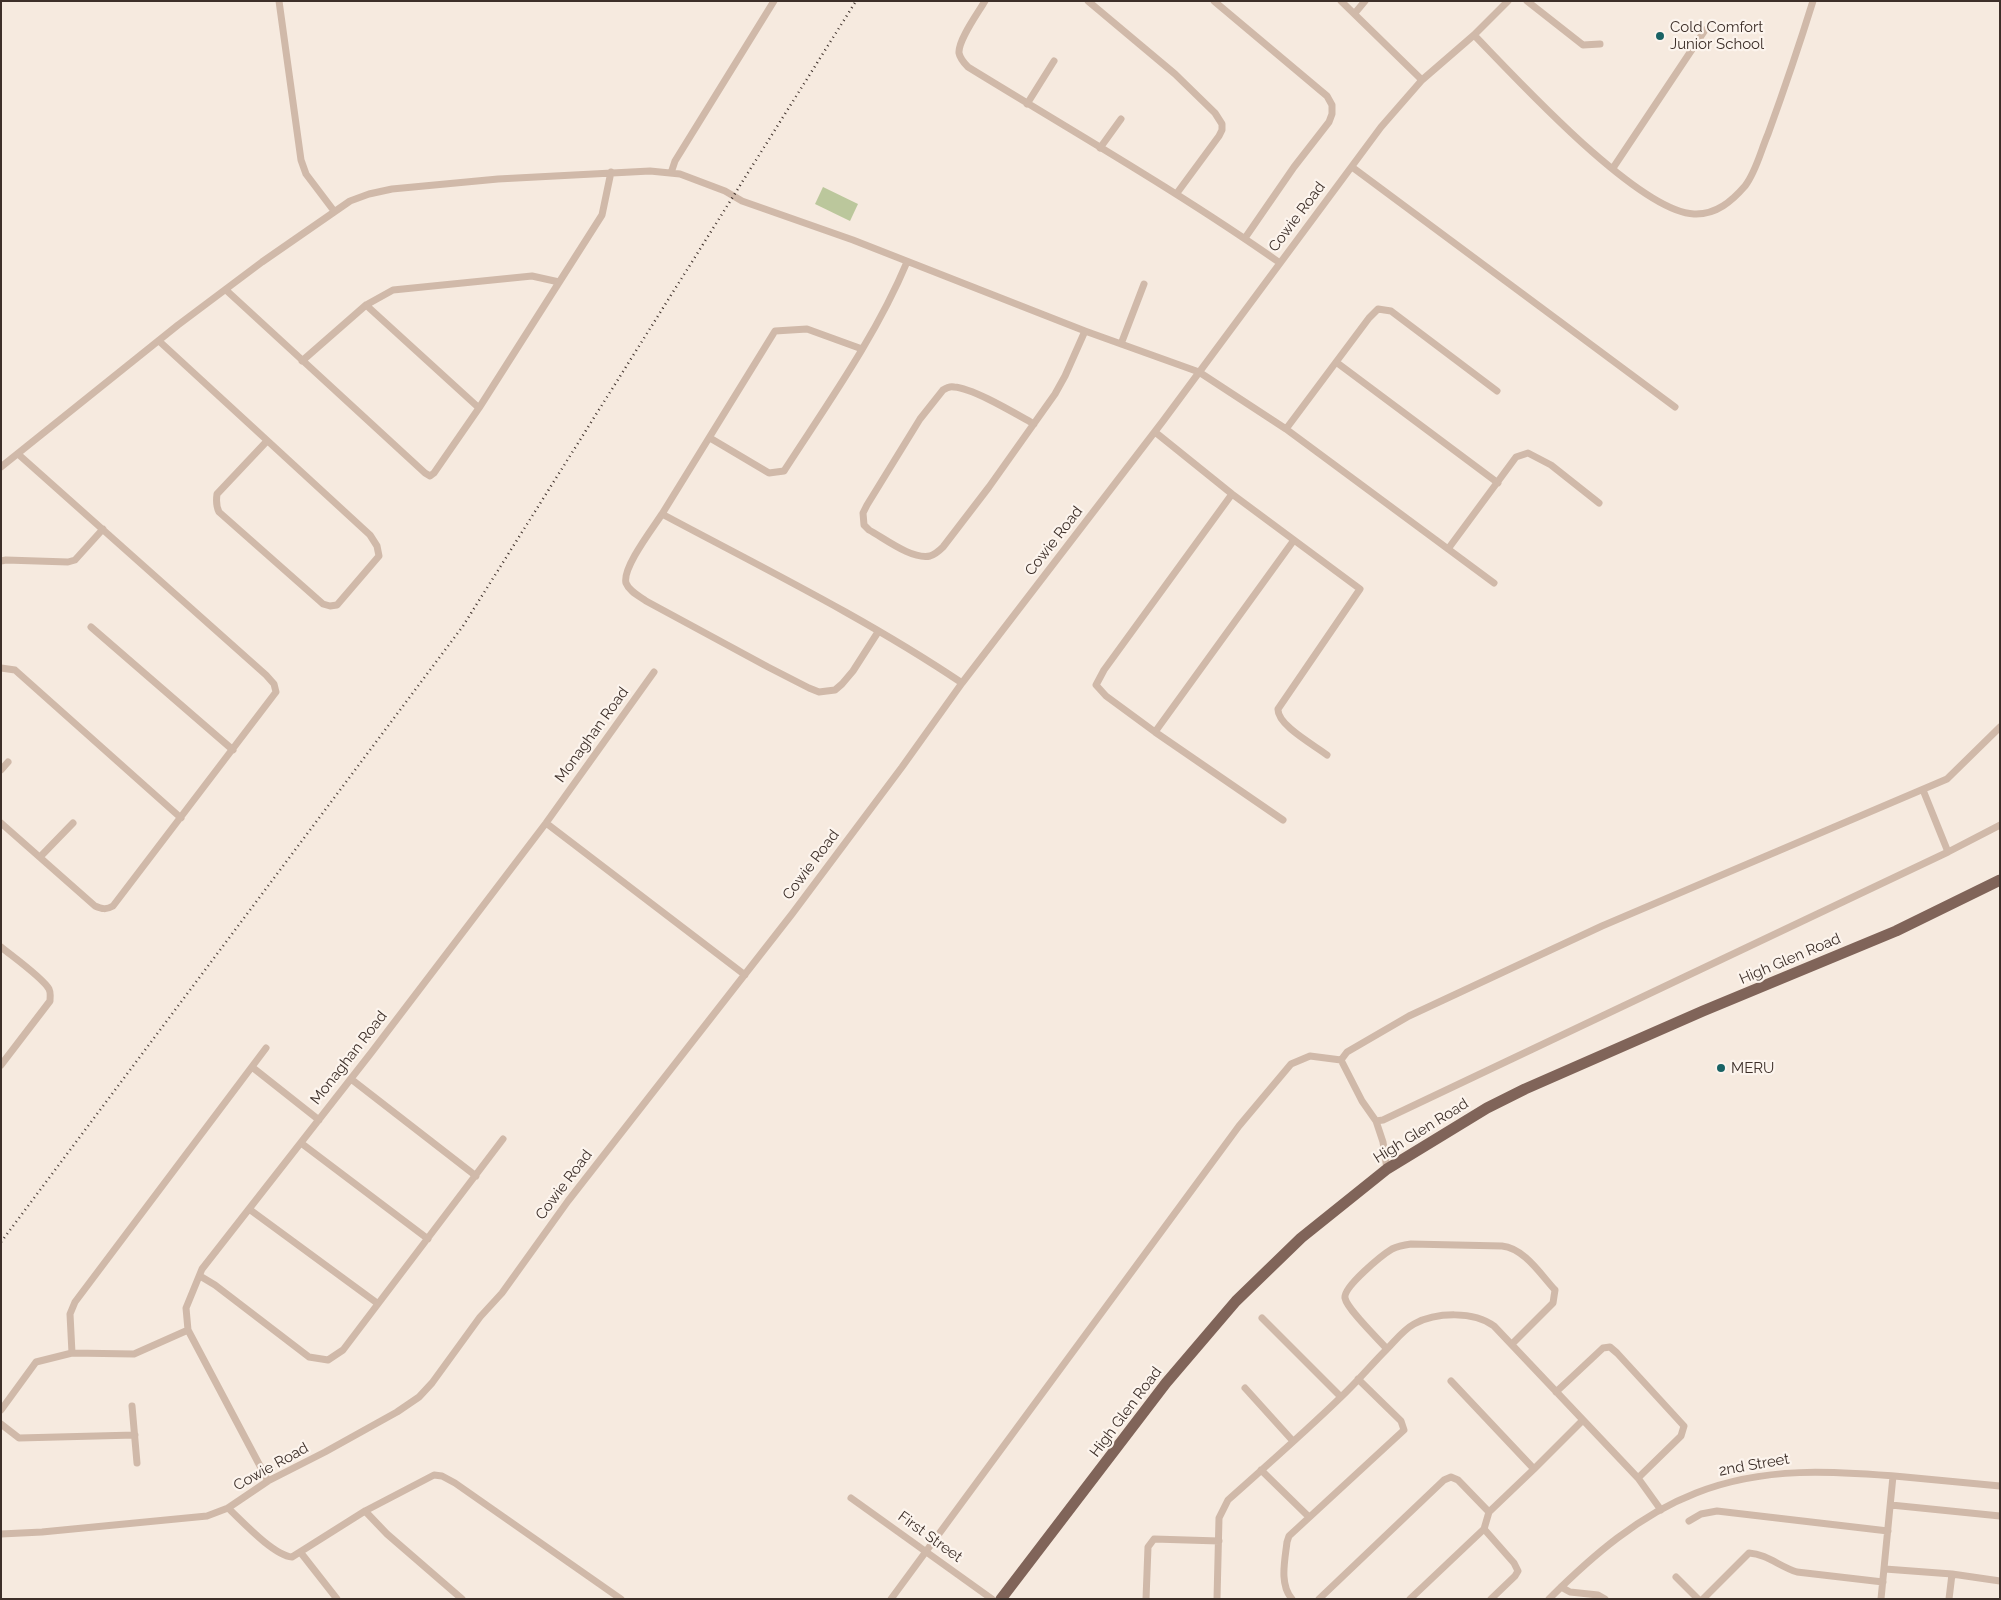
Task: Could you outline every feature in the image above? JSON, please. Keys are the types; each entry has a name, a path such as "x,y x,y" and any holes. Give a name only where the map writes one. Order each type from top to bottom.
{"main road":[{"name":"High Glen Road","path":"1001,1599 1166,1383 1236,1301 1301,1238 1387,1169 1471,1117 1525,1089 1703,1011 1896,931 2000,880"}],"street":[{"path":"279,1 301,160 306,174 334,211"},
{"path":"670,173 675,161 774,1"},
{"path":"986,1 961,43 959,52 962,60 968,67 1177,193 1280,263"},
{"path":"1088,1 1175,74 1220,119 1222,130 1219,136 1177,193"},
{"path":"1214,1 1327,96 1332,105 1332,114 1324,129 1294,167 1245,238"},
{"path":"1342,1 1422,80"},
{"path":"1355,13 1365,1"},
{"name":"Cowie Road","path":"1,1534 197,1518 228,1508 268,1481 325,1452 409,1405 424,1392 480,1317 502,1293 568,1201 745,975 891,782 962,683 1155,432 1381,127 1422,80 1474,35 1508,1"},
{"path":"1527,1 1583,45 1600,44"},
{"path":"1474,35 1566,128 1654,200 1682,212 1706,214 1724,207 1746,185 1756,164 1794,62 1813,1"},
{"path":"1613,168 1705,30"},
{"path":"1028,104 1054,61"},
{"path":"1100,148 1121,119"},
{"path":"1352,166 1675,407"},
{"path":"1,466 226,290 350,201 369,194 392,189 498,179 650,171 670,173 725,191 742,201 908,262 1085,331 1199,372 1286,429 1494,583"},
{"path":"226,290 430,476 479,408 602,215 611,172"},
{"path":"710,438 769,473 784,470 862,349 908,262"},
{"path":"302,361 366,305 394,290 532,276 559,282"},
{"path":"1121,344 1144,284"},
{"path":"366,305 479,408"},
{"path":"1286,429 1369,318 1378,309 1391,312 1496,391"},
{"path":"862,349 807,329 775,330 633,560 626,573 626,580 627,585 636,595 819,692 835,690 842,684 853,671 878,632"},
{"path":"1034,424 995,403 961,388 954,386 943,390 920,419 867,505 863,513 864,524 869,530 908,552 919,556 935,554 961,525 1034,424 1065,376 1085,331"},
{"path":"159,341 370,535 377,546 378,556 337,605 323,604 219,512 217,508 217,494 267,441"},
{"path":"1336,362 1498,483"},
{"path":"1155,432 1232,494 1360,589 1278,709 1280,719 1284,723 1327,755"},
{"path":"1448,549 1516,457 1528,453 1551,465 1599,503"},
{"path":"1,823 95,906 109,909 181,818 276,692 274,684 266,675 18,454"},
{"path":"1232,494 1104,670 1096,685 1106,696 1155,732 1283,820"},
{"path":"662,514 921,656 962,683"},
{"path":"1,561 68,562 75,560 103,529"},
{"path":"1155,732 1294,540"},
{"path":"91,627 232,750"},
{"path":"1,668 15,670 181,818"},
{"name":"Monaghan Road","path":"268,1481 188,1330 186,1308 202,1269 351,1079 546,823 654,672"},
{"path":"1340,1060 1347,1052 1408,1016 1602,926 1947,779 2000,727"},
{"path":"1,770 8,762"},
{"path":"1923,790 1948,852"},
{"path":"40,857 73,823"},
{"path":"546,823 745,975"},
{"path":"1376,1121 1383,1120 1948,852 2000,825"},
{"path":"1,947 48,987 50,1001 1,1064"},
{"path":"72,1353 70,1314 75,1302 266,1048"},
{"path":"891,1599 1245,1119 1292,1064 1310,1056 1340,1060"},
{"path":"1340,1060 1362,1101 1376,1121 1383,1142 1387,1169"},
{"path":"252,1067 319,1120"},
{"path":"351,1079 476,1176"},
{"path":"200,1276 215,1285 309,1357 328,1360 343,1350 503,1139"},
{"path":"301,1143 428,1239"},
{"path":"249,1209 377,1304"},
{"path":"1387,1349 1351,1309 1345,1299 1345,1294 1350,1285 1389,1251 1402,1245 1411,1244 1507,1246 1515,1249 1523,1256 1555,1290 1553,1303 1512,1344"},
{"path":"1217,1599 1219,1518 1228,1500 1341,1397 1402,1333 1416,1323 1425,1320 1450,1316 1467,1316 1483,1319 1494,1326 1638,1478 1661,1510"},
{"path":"1262,1318 1341,1397"},
{"path":"1,1410 36,1362 72,1353 134,1354 188,1330"},
{"path":"1556,1392 1603,1348 1610,1347 1617,1353 1684,1426 1681,1436 1638,1478"},
{"path":"1292,1599 1286,1590 1284,1582 1287,1542 1291,1534 1399,1437 1404,1430 1401,1421 1358,1379"},
{"path":"1451,1381 1534,1469"},
{"path":"1245,1388 1292,1440"},
{"path":"132,1406 137,1464"},
{"path":"1410,1599 1484,1529 1489,1512 1582,1420"},
{"path":"1,1424 19,1438 135,1434"},
{"path":"1261,1470 1309,1517"},
{"name":"2nd Street","path":"1549,1599 1594,1556 1618,1538 1661,1510 1710,1488 1763,1475 1827,1471 2000,1486"},
{"path":"228,1508 278,1551 290,1557 301,1553 365,1511 434,1475 442,1476 622,1599"},
{"path":"1881,1599 1893,1476"},
{"path":"1319,1599 1444,1480 1451,1477 1458,1480 1489,1512"},
{"name":"First Street","path":"851,1498 992,1599"},
{"path":"1891,1505 2000,1516"},
{"path":"365,1511 387,1534 462,1599"},
{"path":"1689,1521 1701,1514 1717,1511 1888,1531"},
{"path":"1484,1529 1518,1570 1515,1576 1492,1599"},
{"path":"1146,1599 1148,1547 1154,1539 1219,1541"},
{"path":"301,1553 337,1599"},
{"path":"1703,1599 1749,1553 1764,1556 1784,1569 1797,1572 1883,1582"},
{"path":"1885,1569 1952,1574 2000,1581"},
{"path":"1949,1599 1952,1574"},
{"path":"1676,1577 1698,1599"},
{"path":"1561,1587 1570,1592 1598,1595 1604,1599"}],"green space":[{"path":"823,187 858,204 850,221 815,204"}],"railway":[{"path":"1,1242 463,626 856,1"}],"place":[{"name":"Cold Comfort Junior School","path":"1660,36"},
{"name":"MERU","path":"1721,1068"}]}
